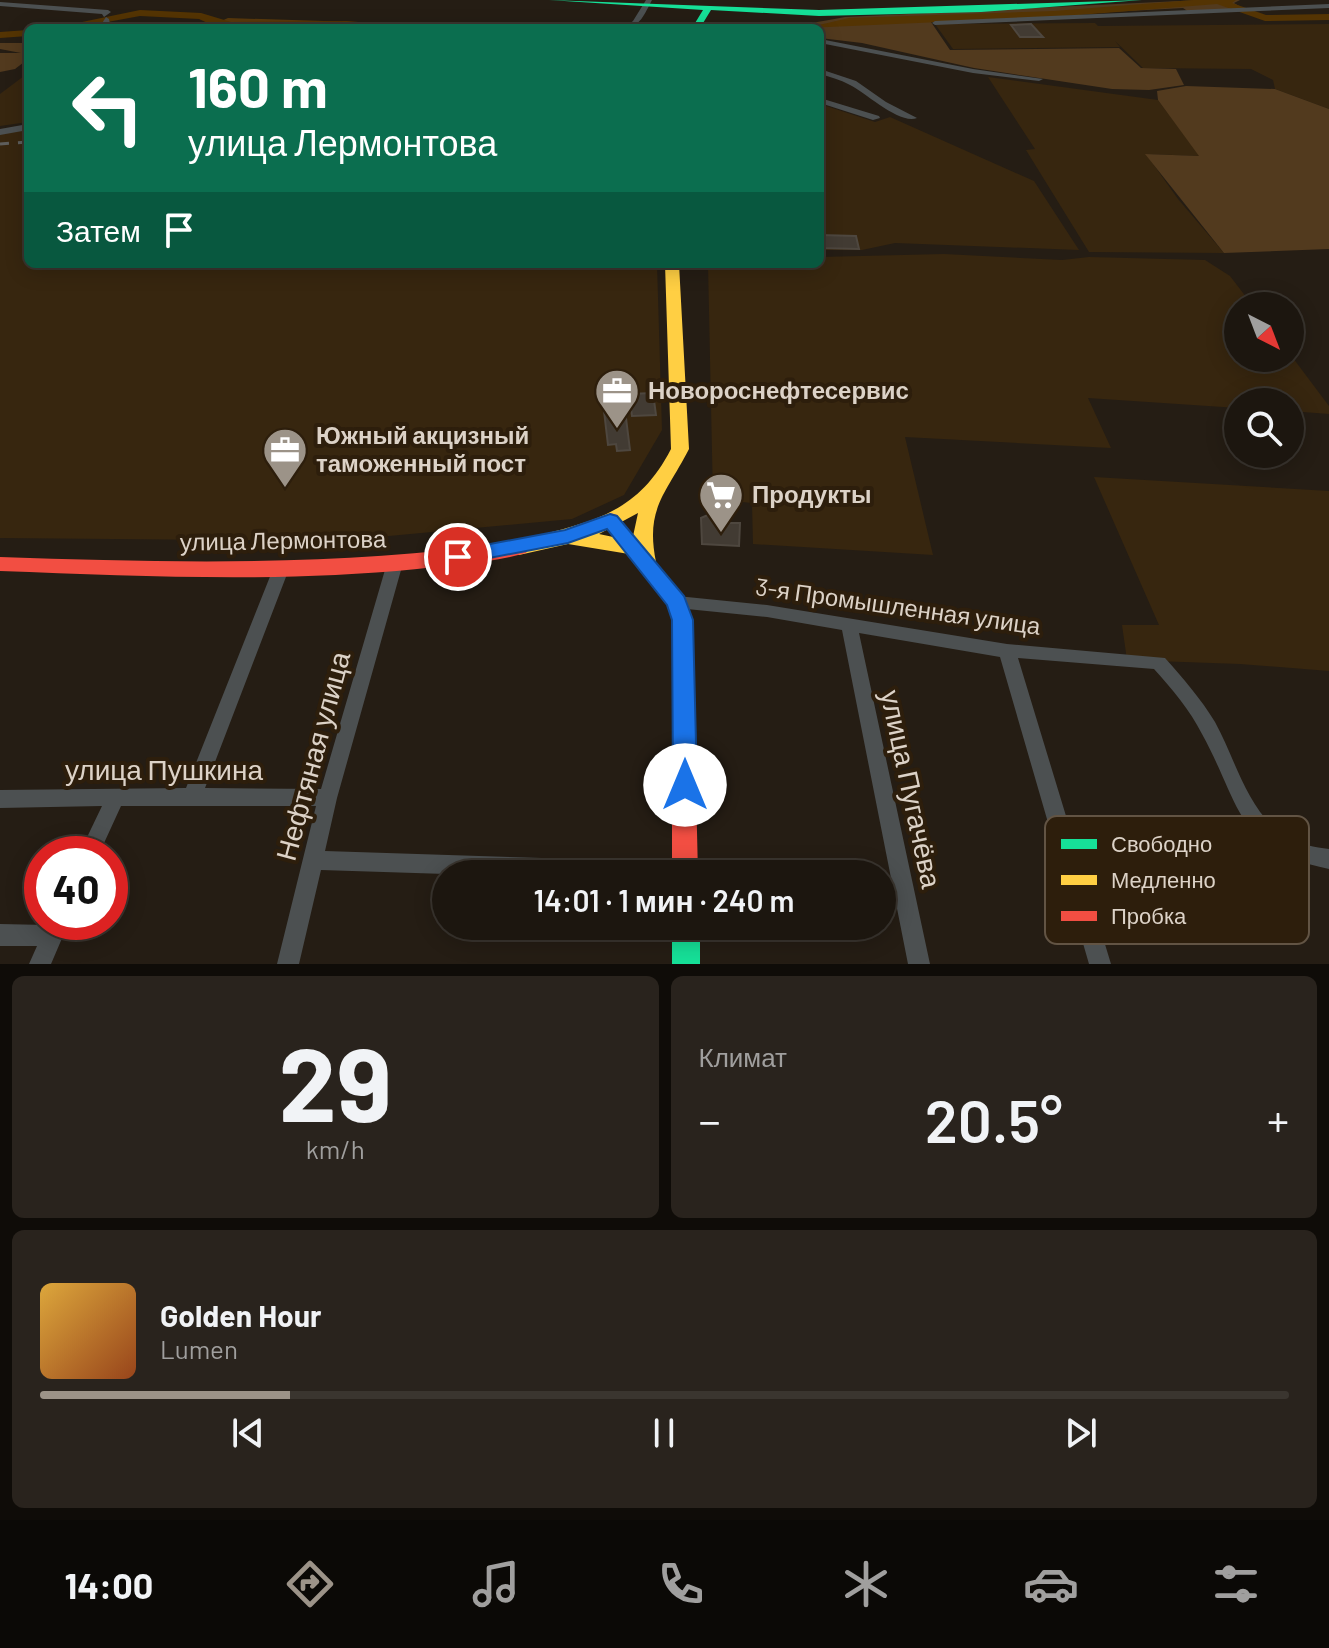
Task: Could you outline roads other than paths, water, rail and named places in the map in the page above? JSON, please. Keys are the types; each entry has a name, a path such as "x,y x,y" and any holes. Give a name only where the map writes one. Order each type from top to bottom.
{"main road":[{"path":"553,0 687,3 709,7 1138,0"},
{"path":"699,24 709,7"},
{"path":"640,555 641,535 653,492 676,462 681,440 672,268"},
{"name":"улица Лермонтова","path":"0,564 281,569 395,563 504,550 568,537 610,520 653,492"},
{"path":"610,520 677,602 684,636 685,860"},
{"path":"568,537 592,538 640,555"},
{"path":"686,940 686,964"}],"street":[{"path":"87,9 108,0"},
{"path":"1270,0 1284,8"},
{"path":"633,24 648,2"},
{"path":"0,4 108,12 105,17 107,24"},
{"path":"935,23 1329,6"},
{"path":"824,42 973,71 1039,79"},
{"path":"824,72 853,83 883,104 913,118"},
{"path":"824,101 876,118"},
{"path":"0,132 24,128"},
{"name":"Нефтяная улица","path":"288,964 328,798 395,563"},
{"path":"192,796 281,569"},
{"name":"3-я Промышленная улица","path":"677,602 767,611 1007,651 1159,663 1208,726 1253,816"},
{"name":"улица Пугачёва","path":"849,626 919,964"},
{"path":"1007,651 1056,816"},
{"name":"улица Пушкина","path":"0,799 192,796 328,798"},
{"path":"97,836 115,798"},
{"name":"3-я Промышленная улица","path":"1309,854 1329,859"},
{"path":"315,860 432,864"},
{"path":"0,935 24,932"},
{"path":"40,964 51,940"},
{"path":"1094,944 1100,964"}],"waterway":[{"path":"824,26 849,21 1054,14 1231,0"},
{"path":"1221,2 1265,18 1329,17"},
{"path":"80,24 140,13 201,16 218,24"},
{"path":"0,35 24,33"}],"railway":[{"path":"0,144 24,142"}],"place":[{"name":"Новороснефтесервис","path":"617,430"},
{"name":"Южный акцизный таможенный пост","path":"285,489"},
{"name":"Продукты","path":"721,534"}]}
